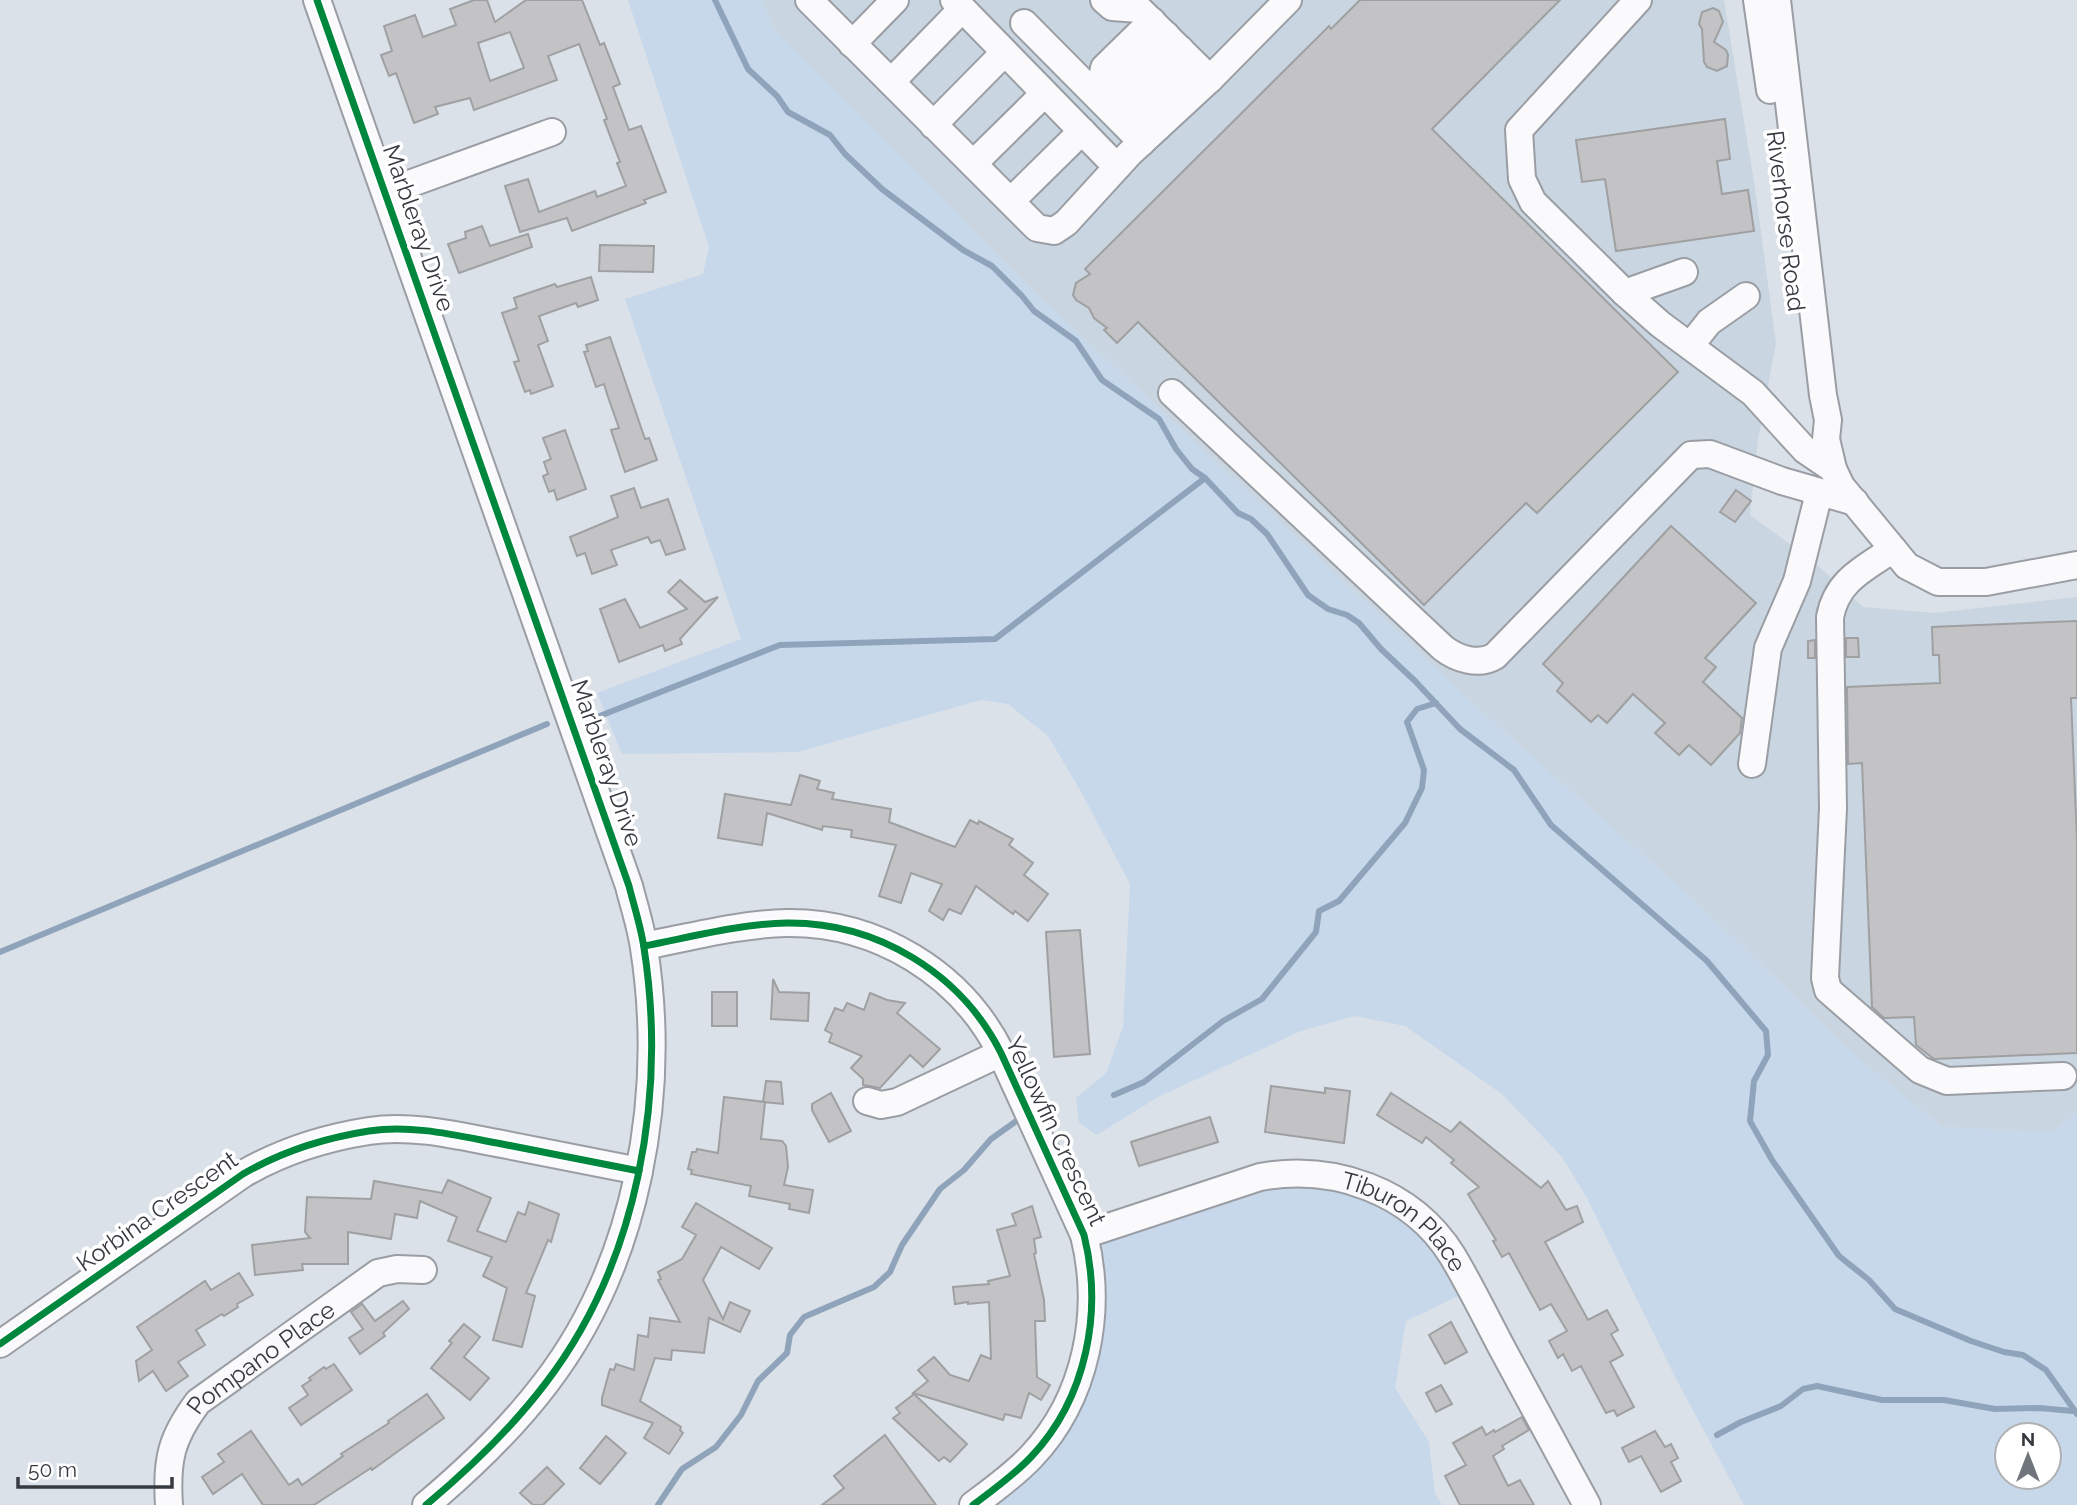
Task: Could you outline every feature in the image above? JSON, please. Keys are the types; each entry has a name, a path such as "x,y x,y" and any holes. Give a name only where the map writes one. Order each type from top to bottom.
{"street":[{"name":"Marbleray Drive","path":"317,0 618,852 644,946 651,1022 648,1125 639,1171 612,1261 591,1309 547,1382 491,1447 426,1505"},
{"path":"852,44 895,0"},
{"path":"1104,0 1112,8 1139,9 1180,50"},
{"path":"813,2 1037,228 1054,231 1066,223 1117,167 1137,114 1180,50 1288,0"},
{"path":"1638,0 1518,132 1522,179 1529,196 1625,293 1660,324 1753,393 1805,450 1833,469"},
{"name":"Riverhorse Road","path":"1756,0 1787,212 1807,398 1814,422 1826,439"},
{"name":"Riverhorse Road","path":"1777,0 1828,420 1826,439 1833,469 1842,486 1907,566 1938,582 1986,582 2077,565"},
{"path":"891,82 958,4 1117,167"},
{"path":"1024,23 1137,114"},
{"path":"1137,114 1180,50"},
{"path":"933,125 1004,53"},
{"path":"972,164 1044,94"},
{"path":"1010,201 1082,131"},
{"path":"387,192 552,132"},
{"path":"1625,293 1684,272"},
{"path":"1690,346 1709,322 1746,296"},
{"path":"1172,393 1443,648 1452,655 1470,660 1490,659 1495,656 1687,456 1710,454 1819,493 1854,502"},
{"path":"1752,764 1768,648 1797,581 1819,493"},
{"path":"1893,549 1846,581 1837,593 1830,617 1833,808 1825,978 1828,990 1920,1070 1937,1079 1947,1081 2063,1076"},
{"name":"Yellowfin Crescent","path":"644,946 755,926 818,924 890,943 925,965 958,992 986,1026 1001,1053 1084,1235 1092,1265 1093,1289 1088,1347 1078,1381 1066,1408 1031,1457 973,1505"},
{"path":"867,1101 881,1105 897,1102 1001,1053"},
{"name":"Korbina Crescent","path":"0,1344 243,1174 267,1160 314,1143 370,1130 446,1133 639,1171"},
{"name":"Tiburon Place","path":"1084,1235 1260,1177 1284,1173 1342,1177 1393,1199 1414,1213 1451,1254 1587,1505"},
{"name":"Pompano Place","path":"169,1505 172,1450 183,1422 198,1402 379,1273 397,1269 423,1270"}],"shaded area":[{"path":"628,0 762,0 773,28 1039,296 1500,728 1694,900 1857,1057 1942,1127 2053,1132 2077,1112 2077,1505 1744,1505 1675,1377 1587,1198 1562,1157 1502,1094 1405,1026 1355,1016 1301,1031 1158,1097 1097,1135 1079,1123 1076,1098 1106,1073 1123,1027 1130,884 1048,736 1008,704 981,700 798,752 622,754 597,693 741,639 625,299 703,274 709,247"},
{"path":"762,0 1724,0 1755,188 1776,343 1758,440 1750,515 1814,562 1863,607 1934,613 2077,597 2077,1112 2053,1132 1942,1127 1857,1057 1694,900 1500,728 1039,296 773,28"},
{"path":"1286,1175 1394,1203 1467,1292 1406,1321 1395,1388 1429,1442 1435,1493 1442,1505 977,1505 1069,1408 1087,1237"}],"building":[{"path":"474,0 487,0 495,22 526,0 582,0 600,45 604,43 620,84 613,87 629,130 641,126 666,192 644,200 646,203 572,231 567,218 520,232 505,186 528,179 539,212 595,191 597,197 626,186 604,120 607,119 579,44 548,56 557,80 474,110 470,98 435,107 438,114 414,123 396,73 389,76 381,55 392,51 384,26 415,15 423,37 456,25 450,9","holes":["510,32 524,68 490,81 478,43"]},
{"path":"1360,0 1560,0 1432,129 1678,372 1537,513 1526,503 1424,605 1138,322 1117,343 1104,330 1107,328 1094,318 1089,308 1073,295 1076,283 1090,274 1085,269 1329,26 1331,29"},
{"path":"1713,8 1719,11 1723,22 1714,42 1726,50 1728,55 1727,66 1717,71 1707,67 1704,62 1702,29 1699,24 1702,12"},
{"path":"1725,119 1730,159 1717,161 1722,194 1748,190 1754,231 1616,251 1605,179 1582,182 1576,140"},
{"path":"482,226 490,246 528,234 532,247 459,273 448,244 466,238 465,232"},
{"path":"600,245 654,246 653,272 599,271"},
{"path":"591,277 598,300 578,307 576,303 539,316 548,341 538,345 553,386 531,394 530,390 525,392 514,362 519,361 502,313 517,308 514,298 555,284 557,287"},
{"path":"610,337 645,439 649,438 657,460 625,472 611,430 619,428 604,384 596,387 584,352 588,351 586,345"},
{"path":"565,430 586,489 557,500 554,490 549,492 543,476 548,474 544,462 551,459 543,438"},
{"path":"634,488 641,508 668,499 685,549 666,555 660,540 651,543 648,537 611,550 617,565 592,574 585,553 577,556 570,537 618,517 611,496"},
{"path":"1736,490 1751,501 1735,522 1720,512"},
{"path":"1671,526 1756,603 1705,658 1716,667 1703,682 1742,718 1740,733 1711,765 1689,745 1679,755 1655,733 1665,723 1633,694 1607,723 1598,715 1591,722 1557,691 1563,683 1543,664"},
{"path":"680,580 705,602 718,597 680,639 682,644 665,651 663,645 619,662 600,609 625,599 640,628 687,609 668,592"},
{"path":"2077,621 2077,698 2071,698 2077,840 2077,1053 1934,1059 1916,1045 1914,1017 1884,1018 1872,1007 1862,763 1848,764 1847,687 1940,683 1939,655 1933,655 1932,627"},
{"path":"1846,638 1858,638 1859,657 1846,657"},
{"path":"1815,640 1815,658 1808,658 1808,641"},
{"path":"800,775 820,781 817,789 834,793 832,799 891,809 889,822 955,847 970,820 978,824 979,821 1013,839 1009,845 1033,863 1024,875 1048,894 1028,921 1015,911 1013,914 976,886 961,914 949,909 943,920 929,911 942,884 911,873 901,903 879,896 896,845 851,837 852,830 823,826 822,830 767,813 762,845 718,838 725,794 791,805"},
{"path":"1080,930 1090,1054 1054,1057 1046,932"},
{"path":"773,979 779,992 809,993 808,1021 771,1019"},
{"path":"712,992 737,992 737,1026 712,1026"},
{"path":"870,993 905,1003 897,1013 940,1049 923,1067 910,1055 880,1088 863,1085 863,1079 851,1068 862,1056 829,1042 832,1034 825,1030 835,1008 843,1011 847,1003 864,1010"},
{"path":"766,1081 781,1082 783,1104 763,1102"},
{"path":"1271,1086 1325,1093 1325,1088 1350,1091 1344,1143 1265,1132"},
{"path":"831,1093 851,1131 829,1142 812,1110 812,1104"},
{"path":"1391,1093 1451,1132 1460,1122 1541,1188 1548,1181 1566,1210 1577,1206 1583,1222 1545,1242 1588,1320 1607,1310 1618,1330 1611,1334 1623,1355 1610,1362 1634,1407 1617,1416 1614,1410 1606,1413 1581,1366 1572,1371 1563,1354 1558,1358 1549,1341 1567,1331 1551,1304 1540,1310 1509,1253 1502,1257 1493,1241 1496,1240 1468,1194 1479,1187 1451,1163 1454,1160 1426,1137 1422,1143 1377,1115"},
{"path":"724,1097 765,1102 761,1139 782,1141 786,1146 788,1167 784,1185 813,1190 809,1213 789,1209 790,1204 749,1196 751,1186 691,1174 692,1170 688,1169 692,1152 697,1149 718,1153"},
{"path":"1210,1117 1218,1142 1139,1166 1131,1142"},
{"path":"448,1180 491,1198 477,1231 506,1242 518,1212 525,1215 529,1202 559,1214 551,1242 548,1240 526,1293 535,1296 522,1347 493,1340 507,1288 483,1276 492,1257 448,1241 457,1217 420,1201 417,1218 395,1214 391,1239 348,1232 348,1264 302,1264 303,1270 255,1275 252,1245 310,1238 305,1232 307,1197 371,1199 374,1181 442,1193"},
{"path":"696,1203 772,1248 759,1269 721,1247 703,1280 723,1319 730,1302 750,1311 740,1332 709,1318 704,1353 672,1350 671,1360 655,1358 640,1401 681,1427 683,1433 669,1454 644,1438 653,1423 602,1405 602,1398 610,1369 614,1370 616,1364 634,1370 638,1335 648,1337 650,1318 680,1322 658,1280 661,1279 658,1272 682,1259 696,1235 682,1227"},
{"path":"1032,1206 1041,1237 1034,1239 1034,1254 1044,1300 1045,1321 1035,1321 1037,1377 1050,1385 1041,1400 1029,1393 1021,1418 1005,1414 1003,1420 913,1393 928,1381 918,1370 934,1357 950,1375 969,1381 981,1355 991,1359 989,1302 955,1304 953,1287 989,1284 988,1281 1010,1276 997,1230 1016,1225 1012,1214"},
{"path":"239,1273 253,1295 224,1316 222,1314 196,1330 205,1345 178,1362 188,1376 166,1391 153,1371 139,1381 136,1361 152,1350 137,1327 205,1281 211,1290"},
{"path":"403,1301 409,1309 383,1333 385,1336 360,1354 349,1338 363,1329 351,1312 362,1304 375,1321"},
{"path":"1451,1322 1467,1352 1445,1364 1429,1335"},
{"path":"464,1324 480,1337 464,1357 489,1378 470,1400 431,1368"},
{"path":"334,1364 352,1390 301,1425 289,1408 308,1395 302,1386 311,1380 309,1378 324,1367 326,1369"},
{"path":"1441,1385 1452,1404 1436,1412 1426,1393"},
{"path":"427,1394 444,1418 372,1470 371,1468 314,1505 263,1505 242,1474 213,1494 202,1477 224,1462 218,1454 251,1431 289,1485 298,1479 302,1485 343,1456 341,1454"},
{"path":"914,1394 967,1444 950,1462 944,1457 939,1461 893,1418 900,1413 896,1408"},
{"path":"1522,1417 1529,1430 1502,1446 1504,1449 1493,1456 1508,1486 1520,1480 1534,1505 1460,1505 1445,1476 1466,1465 1453,1443 1482,1427 1486,1435"},
{"path":"1655,1431 1665,1447 1671,1444 1678,1458 1671,1462 1681,1481 1661,1492 1641,1456 1629,1462 1622,1448"},
{"path":"885,1435 936,1505 822,1505 844,1488 834,1476"},
{"path":"606,1436 626,1453 600,1484 580,1468"},
{"path":"547,1467 564,1484 543,1505 533,1505 520,1493"}],"waterway":[{"path":"715,0 748,69 777,96 788,112 830,135 845,154 882,189 963,250 992,266 1034,311 1076,341 1102,380 1159,419 1176,449 1192,469 1205,478 1238,513 1251,519 1267,534 1308,595 1328,609 1347,615 1359,623 1460,729 1514,770 1551,825 1707,961 1766,1031 1768,1055 1754,1081 1750,1121 1772,1160 1839,1256 1869,1280 1895,1309 1971,1341 2023,1355 2046,1370 2077,1414"},
{"path":"587,721 780,645 995,639 1205,478"},
{"path":"1114,1095 1144,1082 1223,1021 1262,999 1316,932 1319,911 1339,901 1405,823 1422,788 1424,770 1407,722 1417,709 1436,703"},
{"path":"0,952 547,724"},
{"path":"658,1505 682,1469 716,1447 741,1415 758,1381 787,1353 790,1335 804,1317 874,1287 890,1272 902,1245 940,1189 964,1170 991,1139 1015,1122"},
{"path":"1717,1435 1781,1406 1803,1389 1817,1386 1882,1400 1944,1400 1995,1409 2039,1408 2073,1411"}],"cycle path":[{"path":"317,0 629,886 643,940 650,1004 651,1062 647,1119 638,1176 623,1232 603,1286 577,1337 532,1401 489,1448 426,1505"},
{"path":"644,946 715,931 769,924 820,925 853,932 884,943 939,976 984,1024 1001,1053 1084,1235 1092,1293 1086,1352 1066,1408 1031,1457 973,1505"},
{"path":"0,1344 243,1174 272,1159 319,1142 385,1129 419,1130 639,1171"}]}
